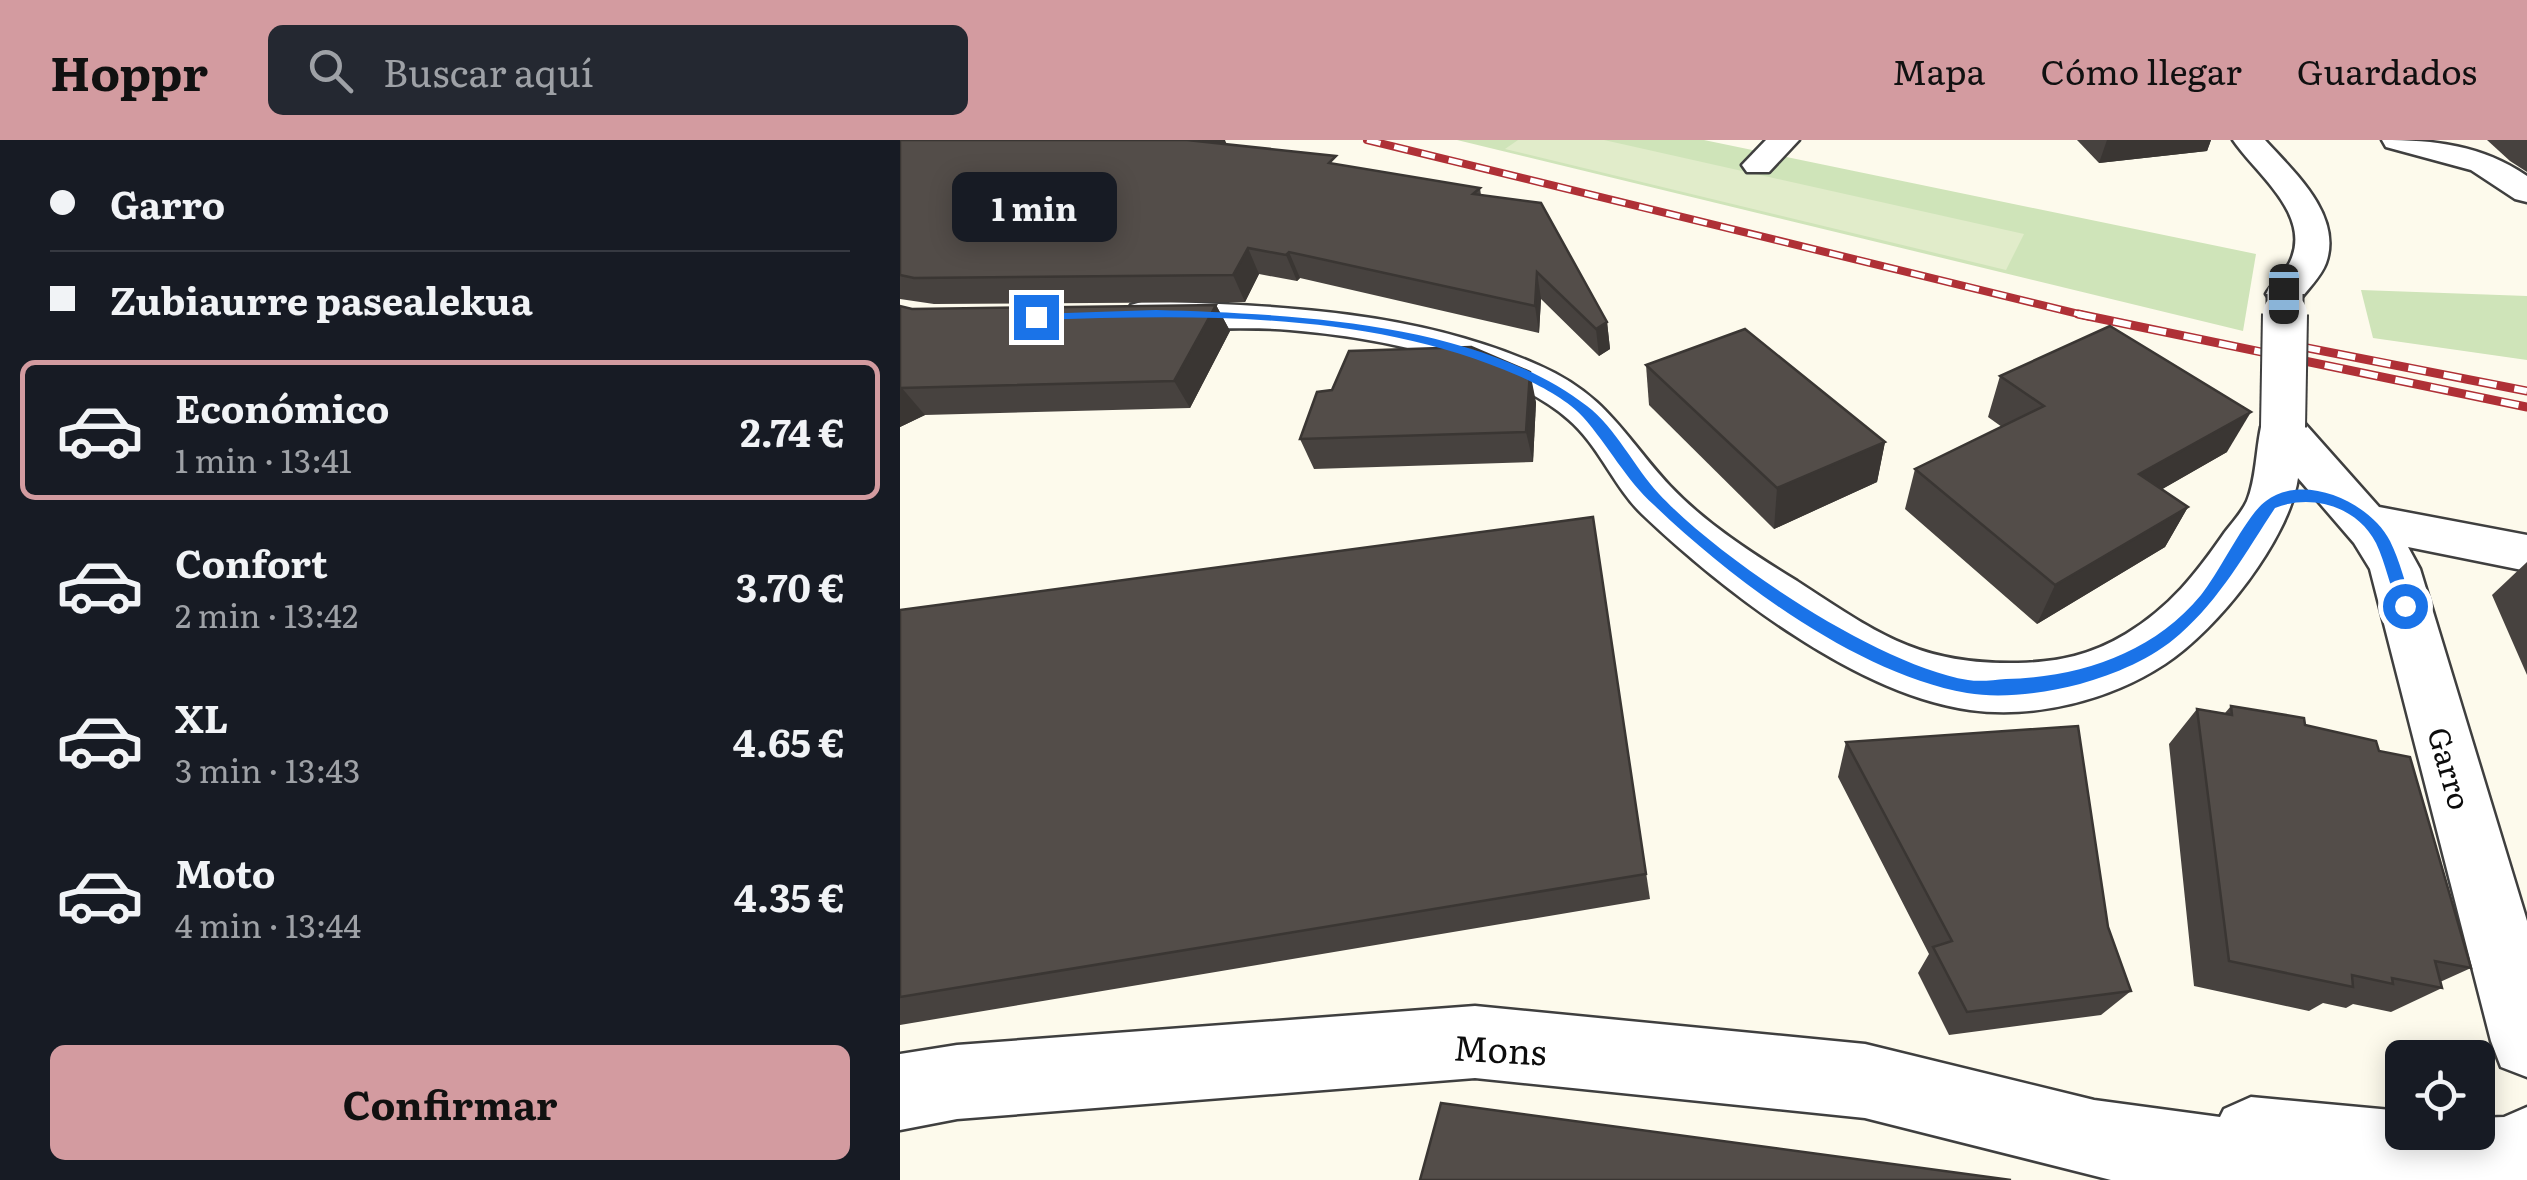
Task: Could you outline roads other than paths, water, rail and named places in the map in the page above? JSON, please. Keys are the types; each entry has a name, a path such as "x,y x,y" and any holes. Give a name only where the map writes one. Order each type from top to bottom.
{"street":[{"path":"1758,165 1784,140"},
{"path":"1103,315 1226,314 1347,326 1446,346 1526,374 1584,410 1655,499 1726,561 1864,651 1910,671 1970,687 2052,685 2112,668 2172,633 2207,599 2270,504 2283,427 2284,294 2309,261 2308,218 2293,193 2248,140"},
{"path":"2397,140 2478,159 2512,178 2527,192"},
{"name":"Garro","path":"2283,427 2310,466 2382,541 2395,569 2527,1041"},
{"path":"2270,504 2305,494 2329,498 2360,515 2527,553"},
{"name":"Mons","path":"900,1092 957,1082 1475,1042 1865,1081 2114,1160 2240,1170"},
{"path":"2240,1170 2251,1136 2490,1158 2521,1152 2527,1146"}],"railway":[{"path":"1367,140 2083,315"},
{"path":"2078,314 2083,315"},
{"path":"2083,315 2527,407"},
{"path":"2083,315 2091,317"},
{"path":"2267,340 2527,391"}]}
